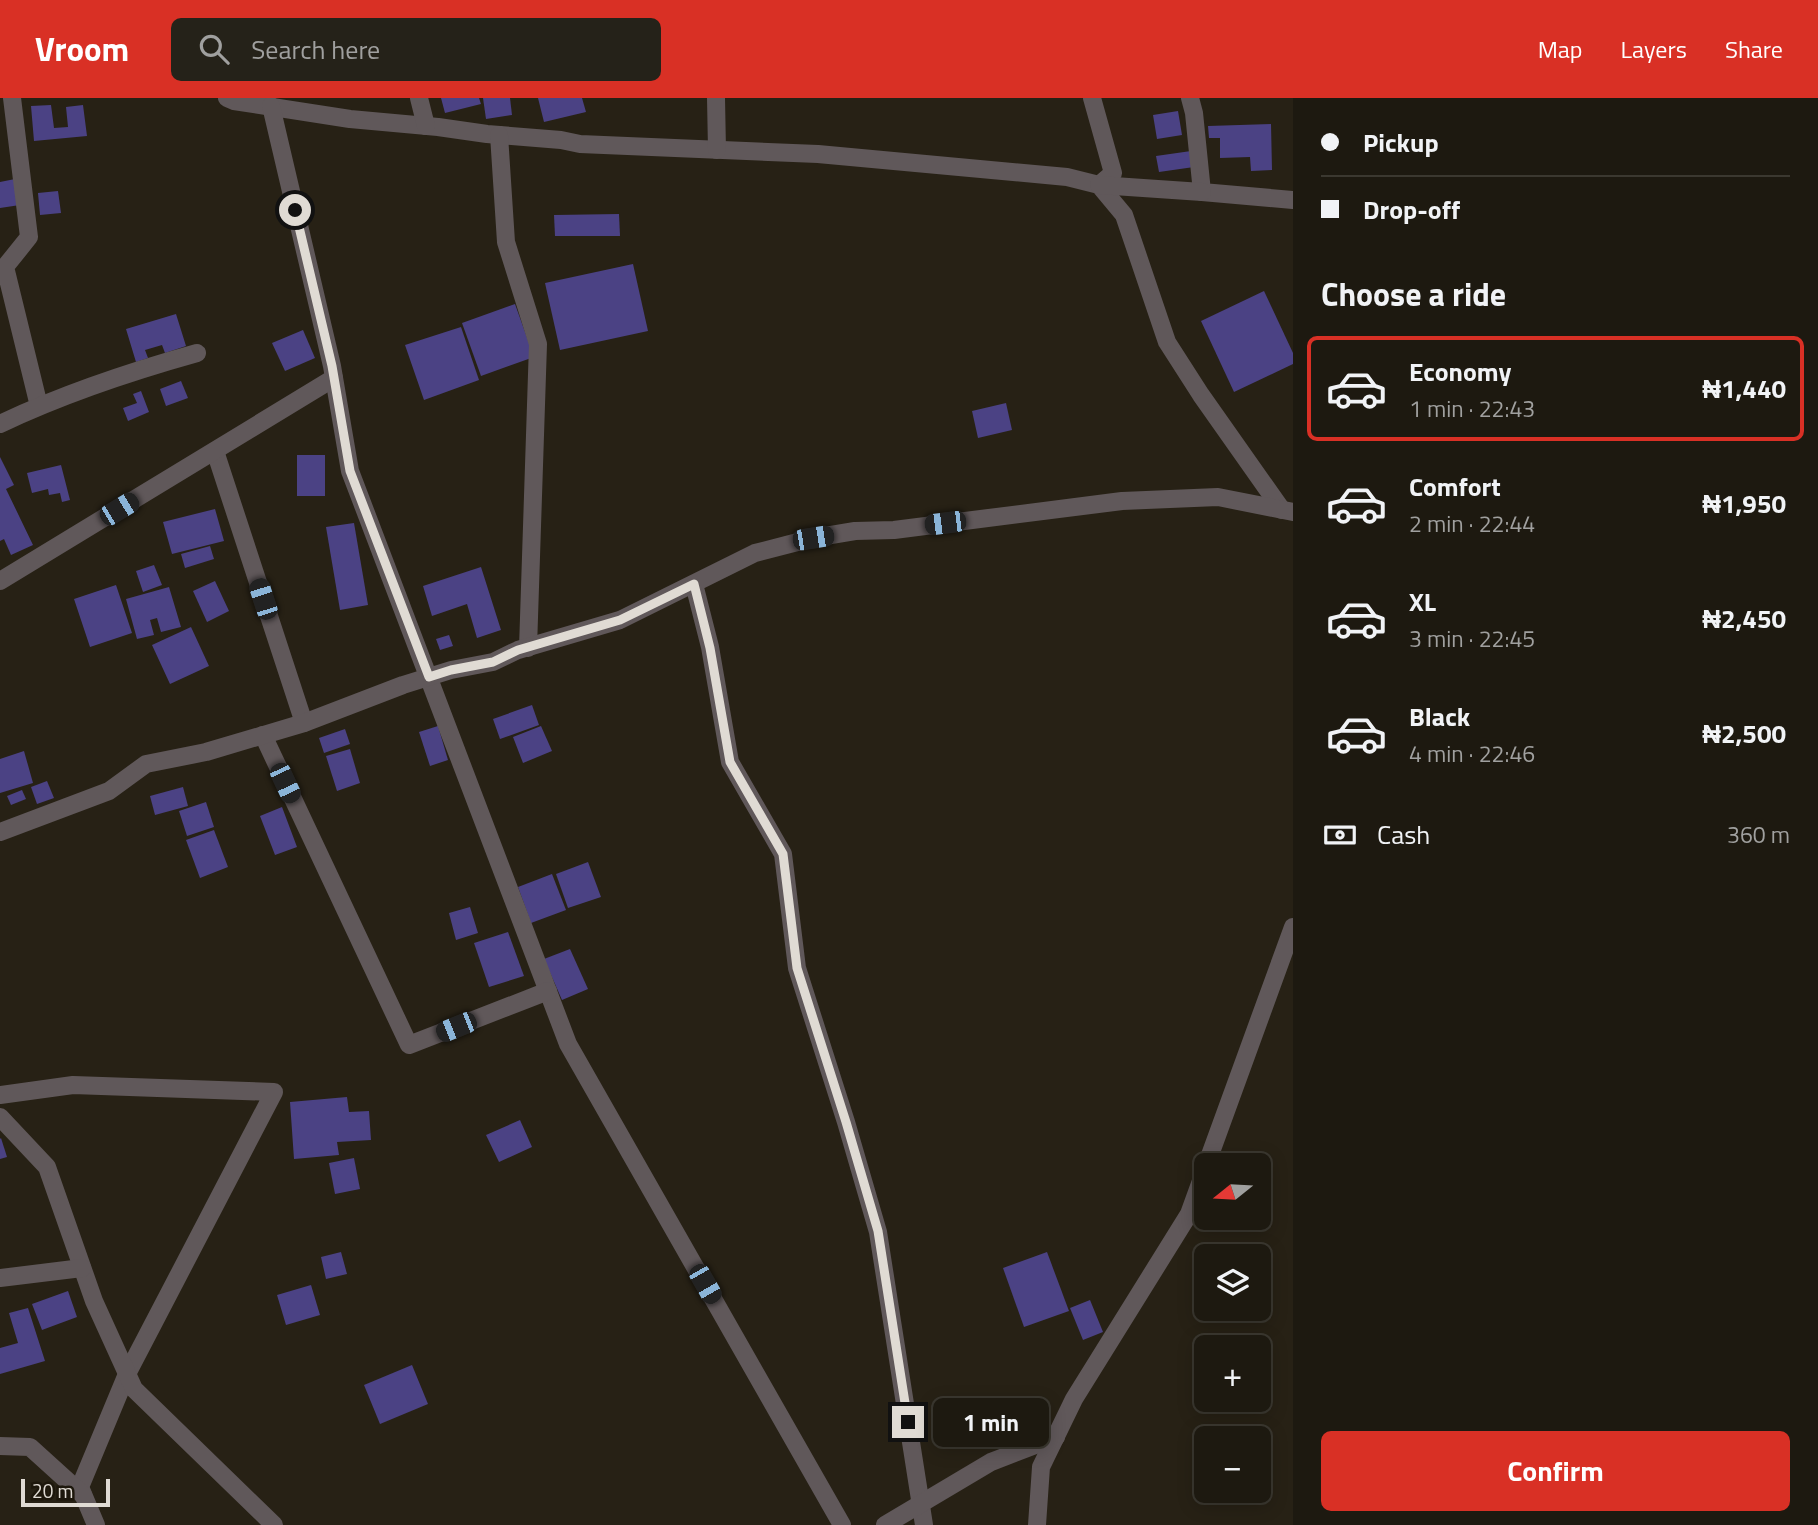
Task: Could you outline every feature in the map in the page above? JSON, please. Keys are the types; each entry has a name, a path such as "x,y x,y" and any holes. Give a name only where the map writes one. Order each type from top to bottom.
{"street":[{"path":"12,98 29,237 5,267 39,406"},
{"path":"227,98 349,119 580,144 832,155 1067,177 1099,185 1293,200"},
{"path":"419,98 426,126"},
{"path":"716,98 717,150"},
{"path":"1092,98 1113,173 1099,185"},
{"path":"1190,98 1202,192"},
{"path":"271,106 334,378 350,471 568,1044 842,1525"},
{"path":"499,135 506,242 538,344 528,648"},
{"path":"1099,185 1124,215 1167,342 1208,405 1287,511"},
{"path":"0,424 39,406 129,372 197,353"},
{"path":"0,581 334,378"},
{"path":"215,451 304,723"},
{"path":"0,832 110,791 146,764 206,752 304,723 403,685 451,670 493,662 518,650 620,620 755,553 813,538 1122,501 1218,496 1287,511"},
{"path":"694,584 710,648 730,762 783,854 797,968 878,1231 924,1525"},
{"path":"263,735 409,1045 548,991"},
{"path":"1211,1153 1293,927"},
{"path":"0,1095 73,1085 274,1091 127,1374 80,1488 96,1525"},
{"path":"0,1117 47,1167 94,1301 134,1389 274,1525"},
{"path":"1037,1525 1041,1467 1074,1399 1189,1214 1194,1200"},
{"path":"0,1278 82,1268"},
{"path":"884,1525 991,1462 1056,1437"},
{"path":"0,1446 30,1447 83,1495"}],"building":[{"path":"441,98 479,98 481,104 445,113"},
{"path":"483,98 510,98 512,115 486,119"},
{"path":"538,98 582,98 586,112 544,122"},
{"path":"51,105 54,128 68,127 66,107 83,105 87,136 34,141 31,106"},
{"path":"1178,111 1182,135 1157,139 1153,115"},
{"path":"1271,124 1272,170 1251,171 1250,157 1220,158 1220,138 1209,138 1208,126"},
{"path":"1191,151 1194,167 1159,172 1156,156"},
{"path":"15,179 20,205 0,208 0,182"},
{"path":"58,191 61,213 40,215 38,193"},
{"path":"619,214 620,236 555,236 554,215"},
{"path":"633,264 648,331 560,350 545,283"},
{"path":"1264,291 1293,353 1293,364 1234,392 1201,321"},
{"path":"515,304 534,357 481,376 462,323"},
{"path":"176,314 186,346 165,353 162,345 145,350 148,358 136,362 126,329"},
{"path":"461,327 479,380 424,400 405,345"},
{"path":"303,330 315,358 285,371 272,343"},
{"path":"181,381 188,398 166,406 160,389"},
{"path":"141,391 149,412 128,421 123,408 137,403 133,394"},
{"path":"1006,403 1012,430 978,438 972,411"},
{"path":"297,455 325,455 325,496 297,496"},
{"path":"0,457 14,485 6,489 33,545 11,555 4,539 0,541"},
{"path":"61,465 70,500 62,502 60,493 49,495 48,489 32,493 27,473"},
{"path":"215,509 224,541 172,554 163,522"},
{"path":"354,523 368,605 340,610 326,527"},
{"path":"210,546 214,559 185,568 181,554"},
{"path":"154,565 162,585 143,592 136,571"},
{"path":"481,567 501,630 477,638 467,604 432,616 423,586"},
{"path":"215,581 229,611 207,622 193,591"},
{"path":"116,585 132,633 90,647 74,599"},
{"path":"169,587 181,627 161,632 157,618 150,620 154,635 137,639 126,599"},
{"path":"191,627 209,666 170,684 152,645"},
{"path":"449,635 453,646 440,650 436,639"},
{"path":"532,705 539,725 500,739 493,719"},
{"path":"438,726 448,760 430,766 419,732"},
{"path":"541,726 552,751 523,763 513,737"},
{"path":"345,729 350,744 324,753 319,738"},
{"path":"350,749 360,783 337,791 326,756"},
{"path":"24,751 33,783 0,793 0,759"},
{"path":"47,781 54,798 37,804 31,787"},
{"path":"183,787 188,806 155,815 150,796"},
{"path":"22,790 26,799 11,805 7,796"},
{"path":"206,802 214,827 187,836 179,811"},
{"path":"282,807 297,847 275,855 260,816"},
{"path":"214,830 228,867 200,878 186,840"},
{"path":"588,862 601,897 568,908 556,874"},
{"path":"552,874 566,910 531,923 518,887"},
{"path":"470,907 478,933 456,940 449,913"},
{"path":"508,932 524,976 489,987 474,943"},
{"path":"570,949 588,989 562,1000 544,959"},
{"path":"347,1097 349,1112 369,1111 371,1140 337,1142 339,1155 294,1159 290,1102"},
{"path":"520,1120 532,1147 499,1162 486,1135"},
{"path":"0,1139 7,1157 0,1159"},
{"path":"354,1158 360,1189 335,1194 329,1163"},
{"path":"341,1252 347,1274 326,1279 321,1257"},
{"path":"1047,1252 1069,1311 1024,1327 1003,1268"},
{"path":"311,1285 320,1315 286,1325 277,1295"},
{"path":"68,1291 77,1317 42,1330 32,1304"},
{"path":"1090,1300 1103,1332 1083,1340 1070,1308"},
{"path":"28,1308 45,1361 0,1374 0,1348 18,1343 9,1313"},
{"path":"412,1365 428,1404 380,1424 364,1385"}],"route":[{"path":"295,210 332,366 350,471 429,677 493,662 518,650 620,620 694,584 710,648 730,762 783,854 797,968 878,1231 908,1422"}]}
